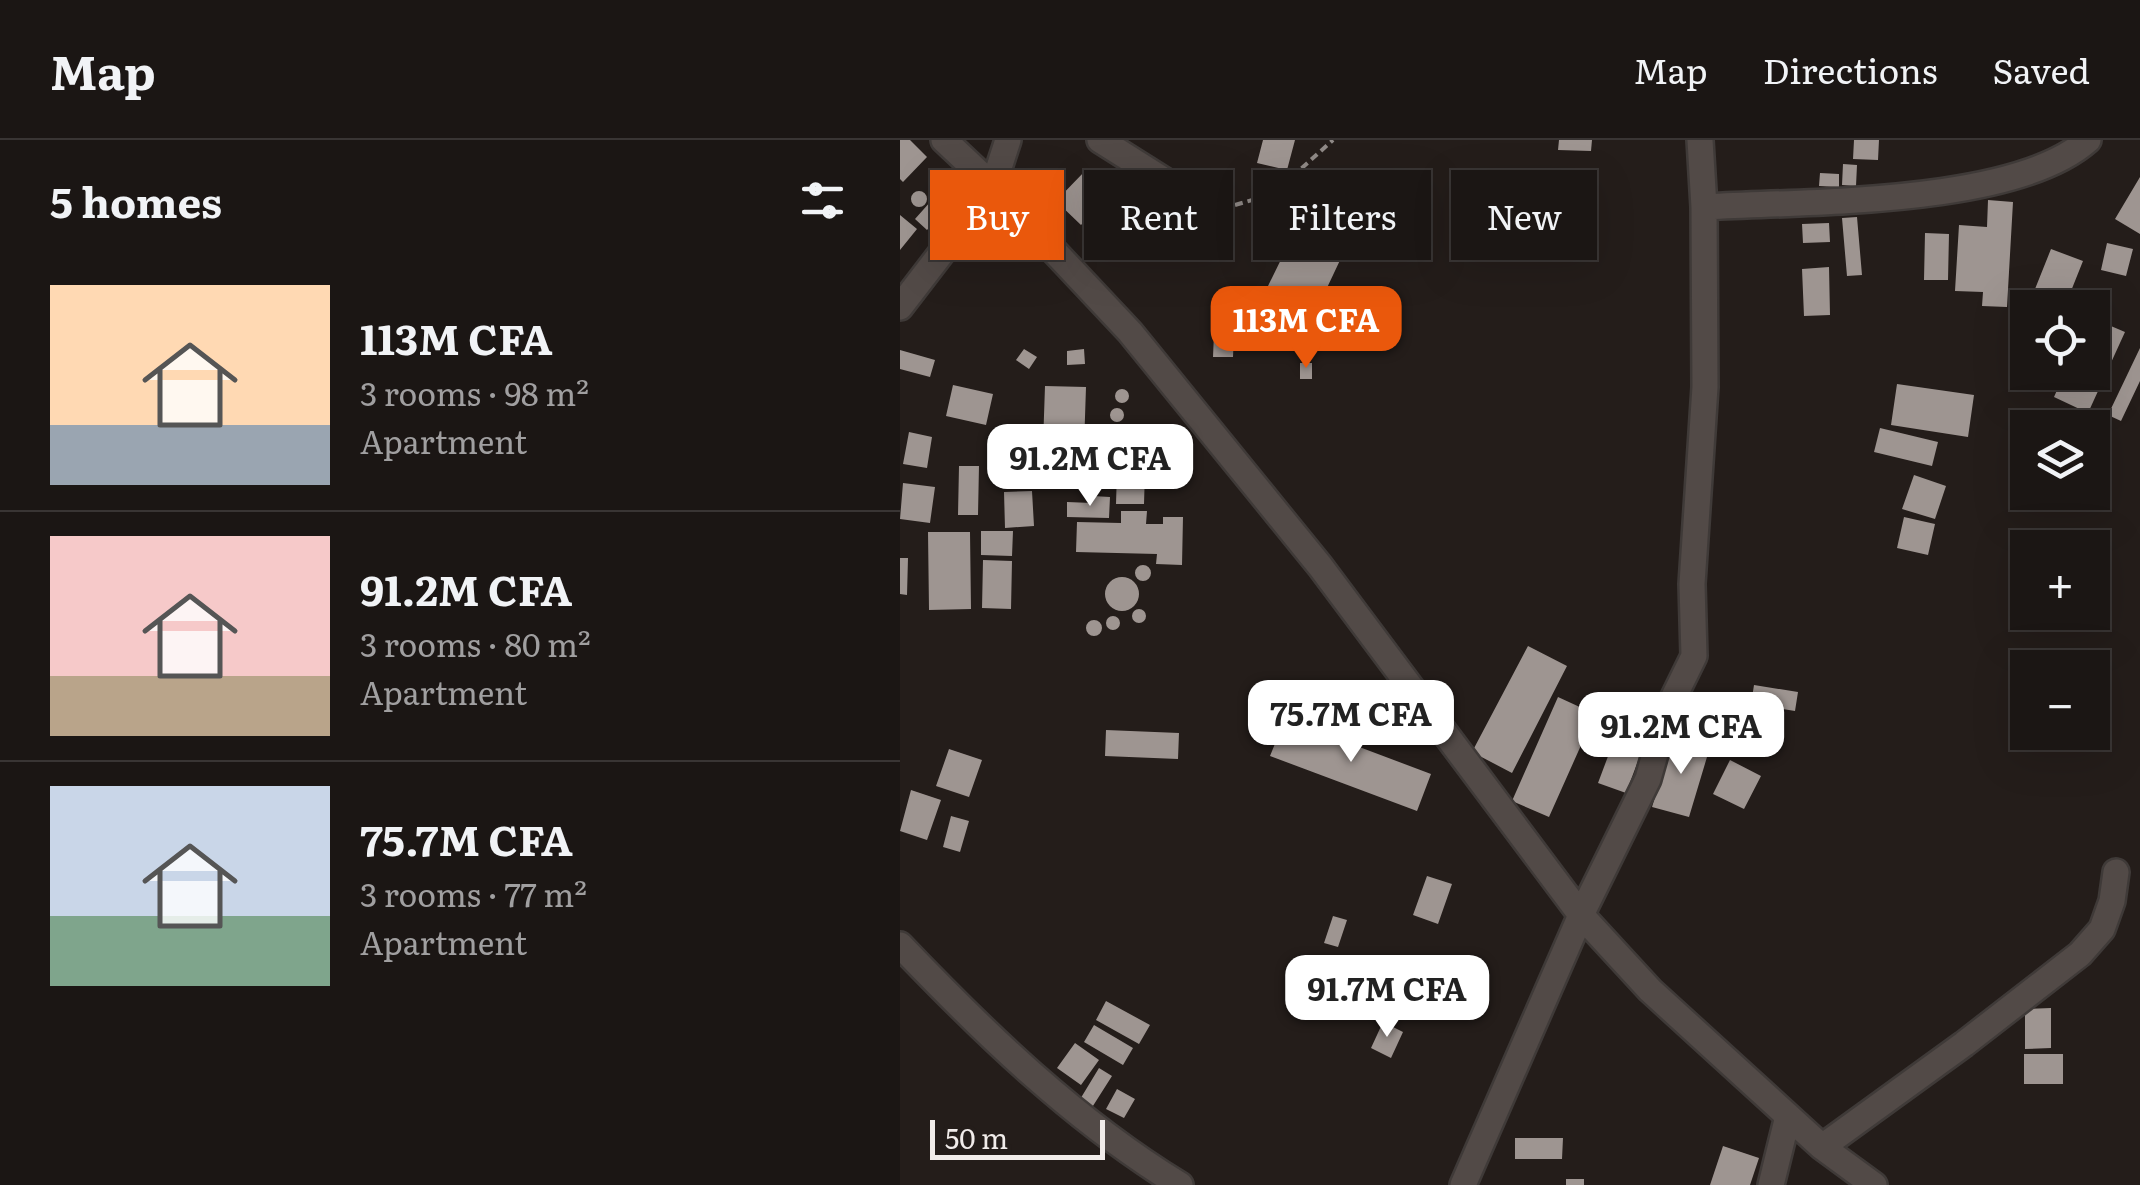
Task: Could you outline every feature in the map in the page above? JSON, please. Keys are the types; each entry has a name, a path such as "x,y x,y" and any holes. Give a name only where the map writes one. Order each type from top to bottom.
{"street":[{"path":"944,140 976,170"},
{"path":"998,170 1008,140"},
{"path":"1100,140 1148,170"},
{"path":"1463,1185 1581,915 1648,779 1666,711 1694,656 1692,584 1704,387 1700,140"},
{"path":"1704,208 1972,188 2035,171 2088,140"},
{"path":"900,307 936,260"},
{"path":"1062,260 1130,332 1284,522 1581,915 1650,990 1822,1146 1874,1185"},
{"path":"1822,1146 2080,954 2102,929 2112,901 2116,872"},
{"path":"900,945 1018,1061 1128,1153 1180,1185"},
{"path":"1770,1185 1788,1116"}],"path":[{"path":"1233,204 1273,194 1333,140"}],"building":[{"path":"900,140 910,140 927,157 903,182 900,179"},
{"path":"1263,140 1295,140 1287,170 1257,163"},
{"path":"1559,140 1592,140 1591,151 1558,150"},
{"path":"1854,140 1879,140 1878,160 1853,159"},
{"path":"1843,164 1857,165 1856,186 1842,185"},
{"path":"1084,172 1081,225 1064,209 1064,193"},
{"path":"1820,173 1839,174 1839,187 1819,186"},
{"path":"2140,177 2140,234 2115,219"},
{"path":"919,191 927,199 919,207 911,199"},
{"path":"1988,200 2013,202 2007,307 1982,306 1983,292 1955,291 1959,225 1987,227"},
{"path":"930,202 930,227 927,230 915,219"},
{"path":"900,215 917,229 900,250"},
{"path":"1857,217 1862,275 1847,276 1842,218"},
{"path":"1829,223 1830,242 1803,243 1802,224"},
{"path":"1925,233 1949,234 1948,280 1924,280"},
{"path":"2107,243 2133,249 2126,276 2101,270"},
{"path":"2051,249 2083,261 2071,290 2035,289"},
{"path":"1281,260 1340,260 1317,309 1268,286"},
{"path":"1829,267 1830,315 1804,316 1802,269"},
{"path":"2110,326 2125,332 2110,365"},
{"path":"1214,333 1234,333 1233,357 1213,357"},
{"path":"2140,348 2140,381 2121,421 2110,416"},
{"path":"1024,349 1037,357 1029,369 1016,360"},
{"path":"1084,349 1085,364 1067,365 1067,351"},
{"path":"900,350 935,360 930,377 900,369"},
{"path":"1300,363 1312,363 1312,379 1300,379"},
{"path":"1897,384 1974,395 1968,437 1891,425"},
{"path":"953,385 993,394 986,425 946,416"},
{"path":"1045,386 1086,387 1084,447 1043,445"},
{"path":"1122,389 1129,396 1122,403 1115,396"},
{"path":"2057,390 2099,390 2089,410 2054,397"},
{"path":"1117,408 1124,415 1117,422 1110,415"},
{"path":"1108,424 1115,431 1108,438 1101,431"},
{"path":"1880,428 1938,442 1932,466 1874,452"},
{"path":"909,432 932,437 927,468 903,464"},
{"path":"1002,445 1036,445 1036,465 1002,465"},
{"path":"959,466 979,466 978,515 958,515"},
{"path":"1117,471 1145,471 1144,504 1116,504"},
{"path":"1914,475 1946,486 1935,519 1902,509"},
{"path":"903,483 935,487 930,523 900,519"},
{"path":"1032,491 1034,526 1005,528 1004,492"},
{"path":"1093,496 1110,497 1109,518 1067,517 1067,502 1092,503"},
{"path":"1121,511 1147,511 1146,524 1163,524 1163,517 1183,517 1182,565 1156,564 1157,554 1076,552 1077,522 1121,523"},
{"path":"1904,517 1935,524 1928,555 1897,548"},
{"path":"981,531 1013,531 1012,556 981,555"},
{"path":"928,532 970,532 971,609 929,610"},
{"path":"900,558 908,558 907,595 900,594"},
{"path":"983,560 1012,561 1011,609 982,608"},
{"path":"1143,565 1151,573 1143,581 1135,573"},
{"path":"1122,577 1134,582 1139,594 1134,606 1122,611 1110,606 1105,594 1110,582"},
{"path":"1139,609 1146,616 1139,623 1132,616"},
{"path":"1113,616 1120,623 1113,630 1106,623"},
{"path":"1094,620 1102,628 1094,636 1086,628"},
{"path":"1528,646 1567,666 1512,773 1472,752"},
{"path":"1754,685 1798,692 1795,711 1751,704"},
{"path":"1558,697 1595,714 1549,817 1512,801"},
{"path":"1285,719 1431,774 1417,811 1270,756"},
{"path":"1619,727 1647,737 1626,793 1598,783"},
{"path":"1106,730 1179,733 1178,759 1105,756"},
{"path":"1674,735 1710,747 1689,817 1652,807"},
{"path":"949,749 982,760 969,797 936,786"},
{"path":"1730,760 1761,776 1744,809 1713,794"},
{"path":"911,790 941,800 927,840 900,831"},
{"path":"951,816 969,821 960,852 943,847"},
{"path":"1427,876 1452,884 1438,924 1413,915"},
{"path":"1333,916 1347,920 1338,947 1324,943"},
{"path":"1106,1001 1150,1025 1139,1044 1096,1020"},
{"path":"2051,1008 2051,1048 2025,1049 2025,1009"},
{"path":"1383,1022 1403,1032 1391,1058 1371,1048"},
{"path":"1094,1025 1133,1048 1123,1065 1084,1042"},
{"path":"1075,1043 1099,1060 1081,1085 1057,1068"},
{"path":"2024,1054 2063,1054 2063,1084 2024,1084"},
{"path":"1099,1068 1112,1076 1091,1109 1079,1101"},
{"path":"1117,1089 1135,1099 1124,1118 1106,1109"},
{"path":"1515,1138 1563,1138 1562,1159 1515,1159"},
{"path":"1723,1146 1759,1158 1750,1185 1710,1185"},
{"path":"1566,1179 1584,1179 1584,1185 1566,1185"}]}
